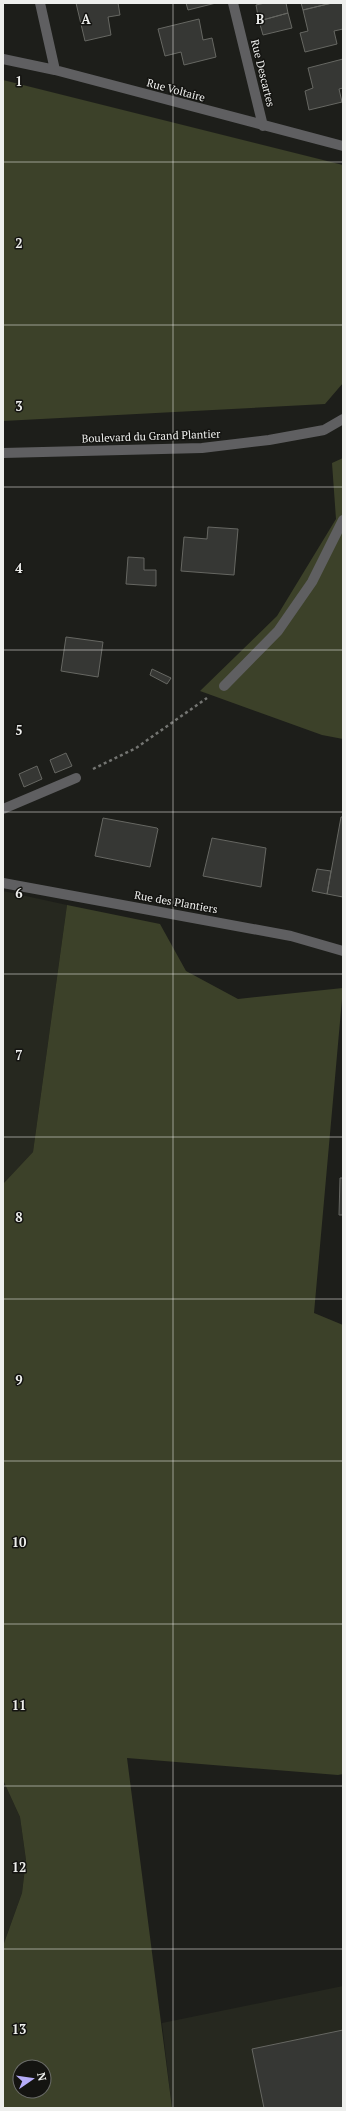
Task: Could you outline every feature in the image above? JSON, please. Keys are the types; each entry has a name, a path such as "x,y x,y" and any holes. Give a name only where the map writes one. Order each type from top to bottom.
{"street":[{"path":"40,3 55,70"},
{"name":"Rue Descartes","path":"233,3 263,126"},
{"name":"Rue Voltaire","path":"3,59 55,70 343,146"},
{"name":"Boulevard du Grand Plantier","path":"3,453 202,448 269,440 324,430 343,419"},
{"path":"224,686 278,631 312,582 343,520"},
{"path":"3,809 76,778"},
{"name":"Rue des Plantiers","path":"3,883 290,936 343,951"}],"path":[{"path":"76,778 136,748 224,686"}],"shaded area":[{"path":"3,891 67,905 33,1152 3,1184"},
{"path":"3,1780 20,1817 26,1860 22,1893 3,1946"},
{"path":"343,1986 343,2108 172,2108 162,2023"}],"green space":[{"path":"3,80 343,165 343,383 325,404 3,421"},
{"path":"343,458 343,739 322,735 200,691 277,616 336,519 332,463"},
{"path":"67,905 160,924 186,971 238,999 343,988 314,1313 343,1325 343,1774 338,1775 127,1758 172,2108 3,2108 3,1946 22,1893 26,1860 20,1817 3,1780 3,1184 33,1152"}],"building":[{"path":"76,3 118,3 120,15 108,17 111,35 85,41"},
{"path":"186,3 216,3 188,10"},
{"path":"265,3 286,3 288,13 259,21 256,5"},
{"path":"301,3 332,3 303,10"},
{"path":"332,3 343,3 343,29 334,31 337,44 305,52 300,33 308,31 303,10"},
{"path":"288,13 292,28 263,35 259,21"},
{"path":"199,19 203,40 212,38 216,57 184,65 181,52 165,56 158,29"},
{"path":"343,59 343,88 339,89 342,102 309,110 305,91 313,88 308,68"},
{"path":"208,527 238,529 234,575 181,571 184,537 207,539"},
{"path":"128,557 144,558 144,570 156,570 156,586 126,584"},
{"path":"66,637 103,642 98,677 61,671"},
{"path":"152,669 171,678 167,684 150,675"},
{"path":"66,753 72,766 55,773 50,760"},
{"path":"37,766 42,779 24,787 19,774"},
{"path":"341,817 343,817 343,897 327,894"},
{"path":"103,818 158,829 150,867 95,856"},
{"path":"212,838 266,848 261,887 203,876"},
{"path":"317,869 331,871 327,894 312,891"},
{"path":"340,1178 343,1178 343,1215 339,1215"},
{"path":"343,2030 343,2108 264,2108 252,2049"}]}
